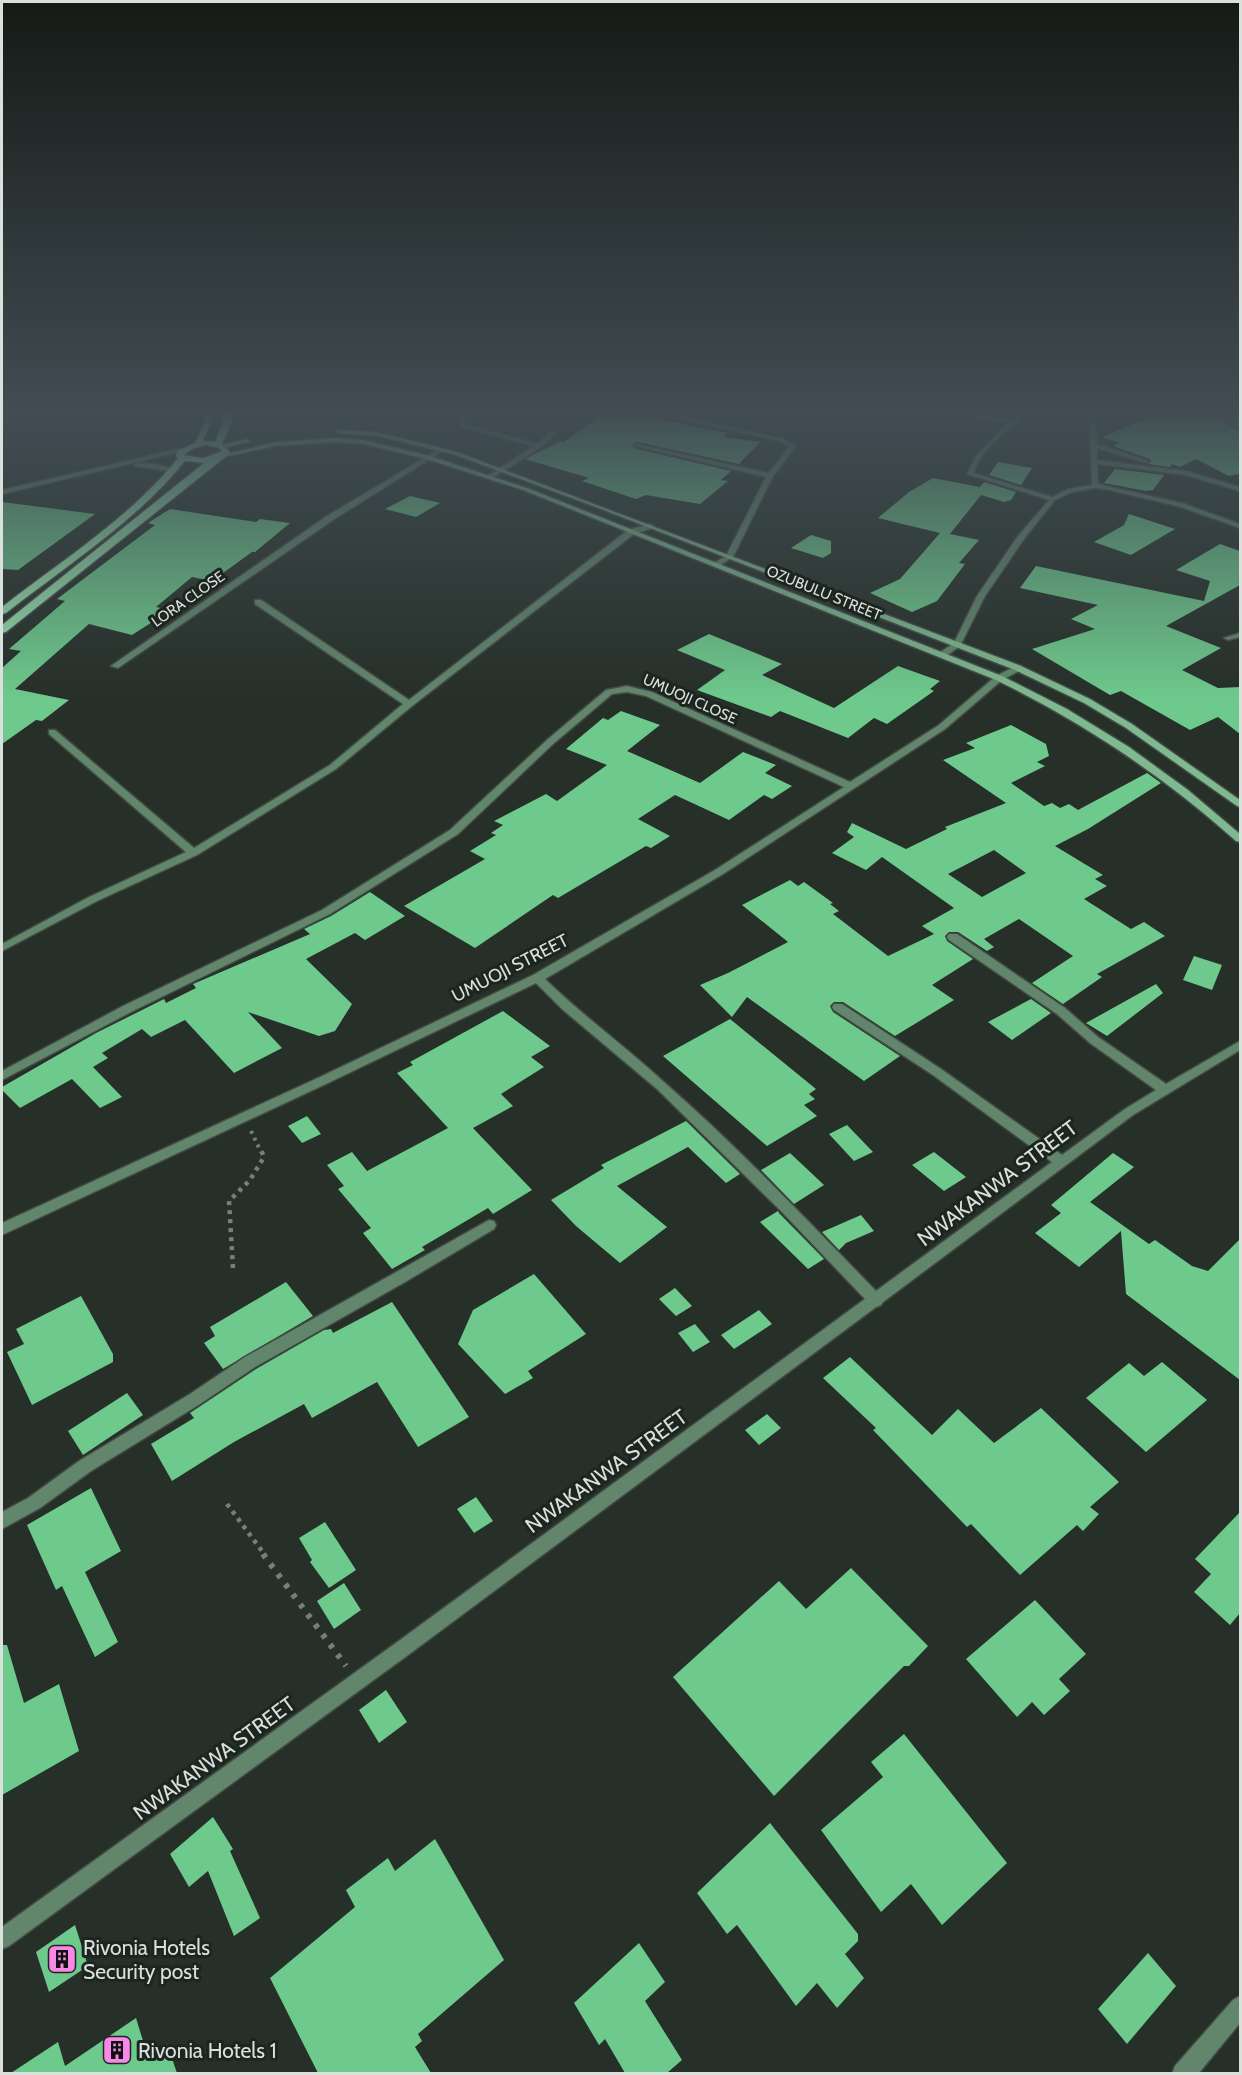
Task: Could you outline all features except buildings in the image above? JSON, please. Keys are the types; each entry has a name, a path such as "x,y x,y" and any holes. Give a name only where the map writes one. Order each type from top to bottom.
{"main road":[{"path":"2,611 138,506"},
{"path":"2,630 157,506"},
{"name":"OZUBULU STREET","path":"564,506 716,564 999,678 1050,702 1162,774 1240,839"},
{"name":"OZUBULU STREET","path":"596,506 1018,668 1087,701 1129,726 1240,804"}],"street":[{"name":"LORA CLOSE","path":"116,666 350,506"},
{"path":"716,564 729,557 756,506"},
{"path":"942,655 957,644 981,596 1021,538 1047,506"},
{"path":"1185,506 1240,526"},
{"path":"2,948 93,899 193,853 333,766 409,704 631,532 650,526"},
{"path":"258,602 409,704"},
{"path":"1228,638 1240,635"},
{"name":"UMUOJI STREET","path":"2,1228 244,1117 537,978 719,872 942,727 999,678 1018,668"},
{"name":"UMUOJI CLOSE","path":"2,1076 128,1009 326,912 454,832 597,700 609,692 636,690 649,694 850,786"},
{"path":"52,732 193,853"},
{"path":"953,937 1061,1011 1094,1040 1166,1090"},
{"path":"537,978 566,1006 661,1086 786,1207 876,1301"},
{"path":"838,1007 937,1072 1062,1161"},
{"name":"NWAKANWA STREET","path":"2,1939 876,1301 1129,1112 1240,1045"},
{"path":"2,1521 34,1503 85,1466 195,1400 250,1362 489,1225"},
{"path":"1183,2073 1240,2007"}],"path":[{"path":"233,1268 230,1201 250,1180 264,1157 244,1117"},
{"path":"227,1504 357,1681"}],"place":[{"name":"Rivonia Hotels Security post","path":"62,1959"},
{"name":"Rivonia Hotels 1","path":"117,2050"}]}
